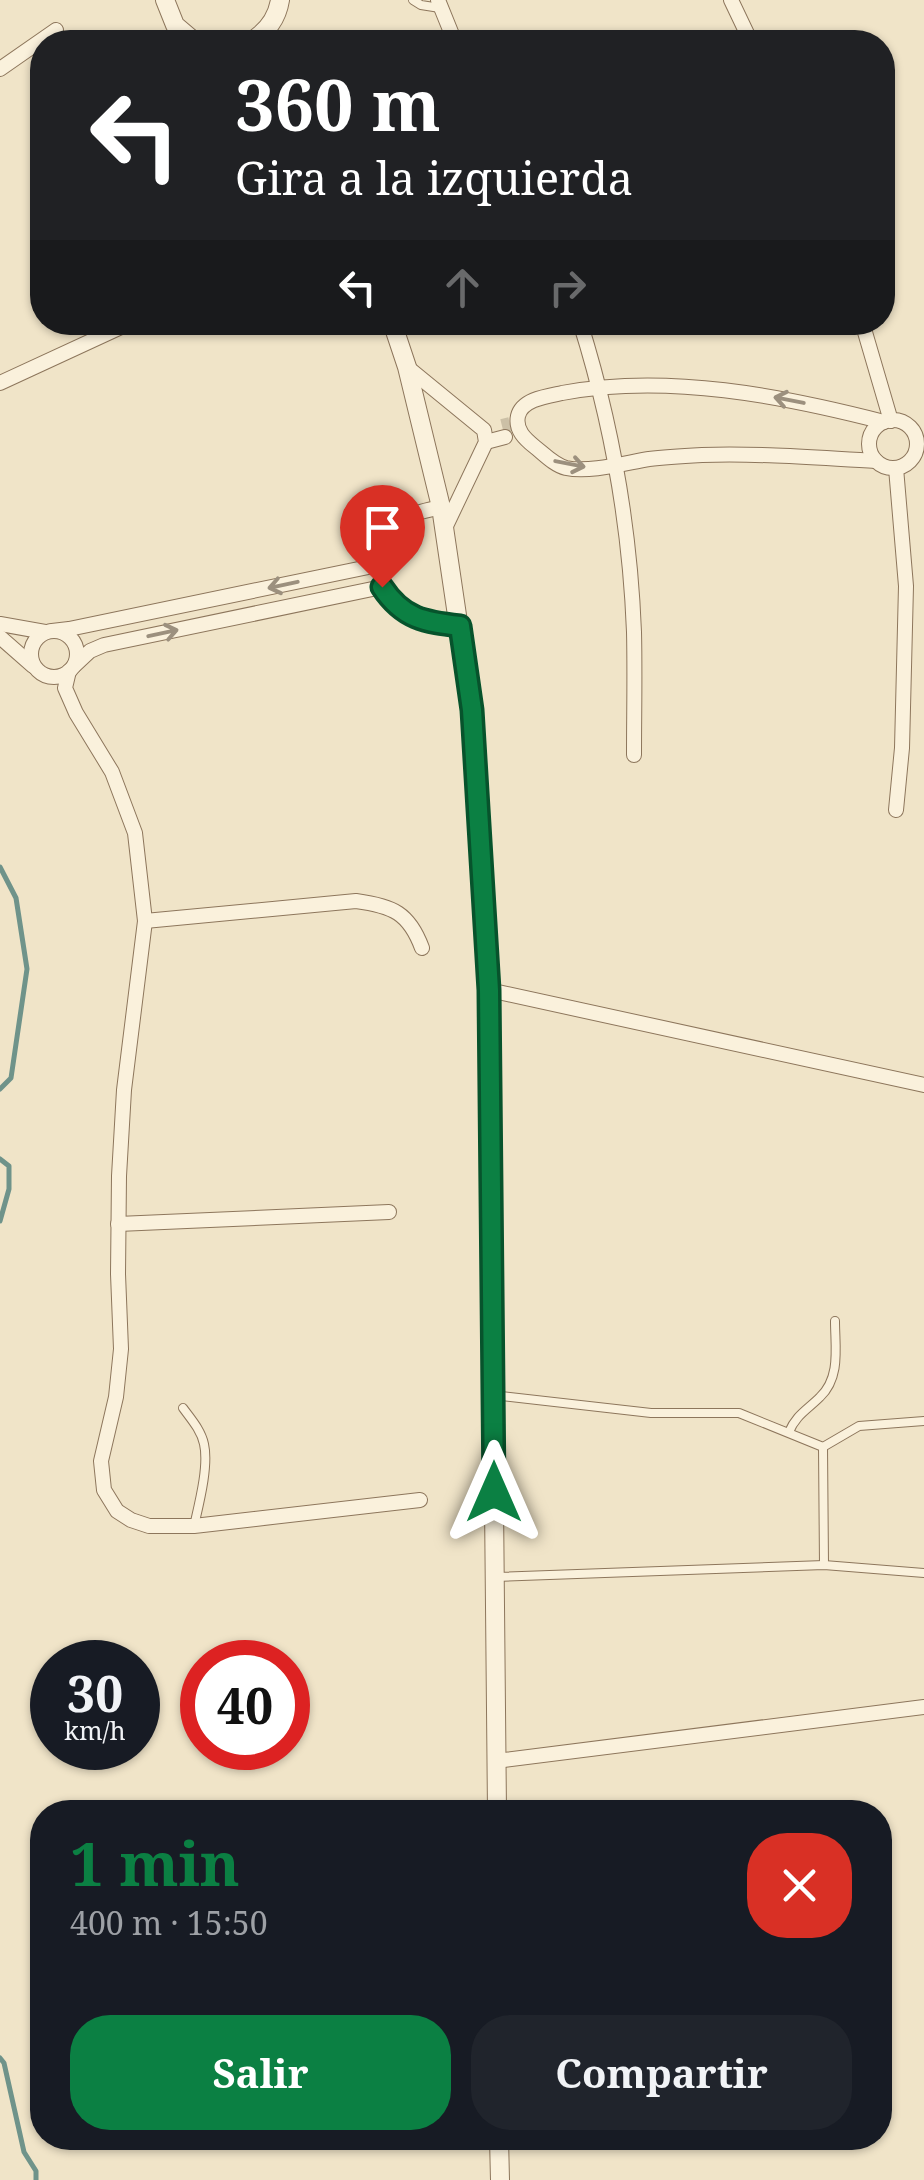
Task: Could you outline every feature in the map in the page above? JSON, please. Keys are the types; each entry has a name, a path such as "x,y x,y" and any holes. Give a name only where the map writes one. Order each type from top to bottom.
{"street":[{"path":"166,0 175,25 181,30"},
{"path":"731,0 745,30"},
{"path":"266,30 280,2"},
{"path":"270,30 280,2"},
{"path":"439,4 450,30"},
{"path":"0,69 30,48"},
{"path":"0,383 104,335"},
{"path":"397,335 408,367 441,507 472,710 489,990 496,1800"},
{"path":"583,335 615,466 626,541 634,629 634,754"},
{"path":"865,335 888,422"},
{"path":"408,367 485,436"},
{"path":"511,430 518,413 528,404 597,387 652,386 744,393 904,423 918,433 912,459 901,466"},
{"path":"876,462 869,440 872,432 888,422"},
{"path":"485,436 511,430 562,466 575,468 722,455 876,462 889,468 924,466"},
{"path":"444,529 485,436"},
{"path":"896,810 902,748 906,586 901,466"},
{"path":"441,507 402,522 385,544 378,566 382,587 411,616 460,626"},
{"path":"76,713 32,663 34,642 48,632 378,566"},
{"path":"0,636 39,671 56,677 90,650 104,646 382,587"},
{"path":"0,624 59,631 72,638 77,652 65,688 112,772 135,833 145,920 124,1090 118,1176 121,1349 116,1397 102,1462 104,1490 117,1510 130,1520 149,1526 194,1526 420,1500"},
{"path":"145,920 356,901 372,903 402,916 416,931 422,948"},
{"path":"489,990 924,1085"},
{"path":"118,1224 390,1212"},
{"path":"496,1761 924,1706"},
{"path":"499,2150 500,2180"}],"lane":[{"path":"413,0 421,5 439,4"},
{"path":"789,1432 794,1420 831,1384 835,1374 835,1321"},
{"path":"493,1395 651,1413 739,1413 823,1448"},
{"path":"183,1408 204,1444 194,1526"},
{"path":"823,1448 860,1426 924,1420"},
{"path":"823,1448 824,1565"},
{"path":"495,1576 824,1565 924,1573"}],"waterway":[{"path":"0,867 16,898 27,969 11,1078 0,1089"},
{"path":"0,1159 9,1166 9,1189 0,1221"},
{"path":"0,2058 24,2152 36,2171 36,2180"}],"tunnel":[{"path":"502,426 510,424"}],"route":[{"path":"382,587 411,616 460,626 472,710 489,990 494,1492"}]}
